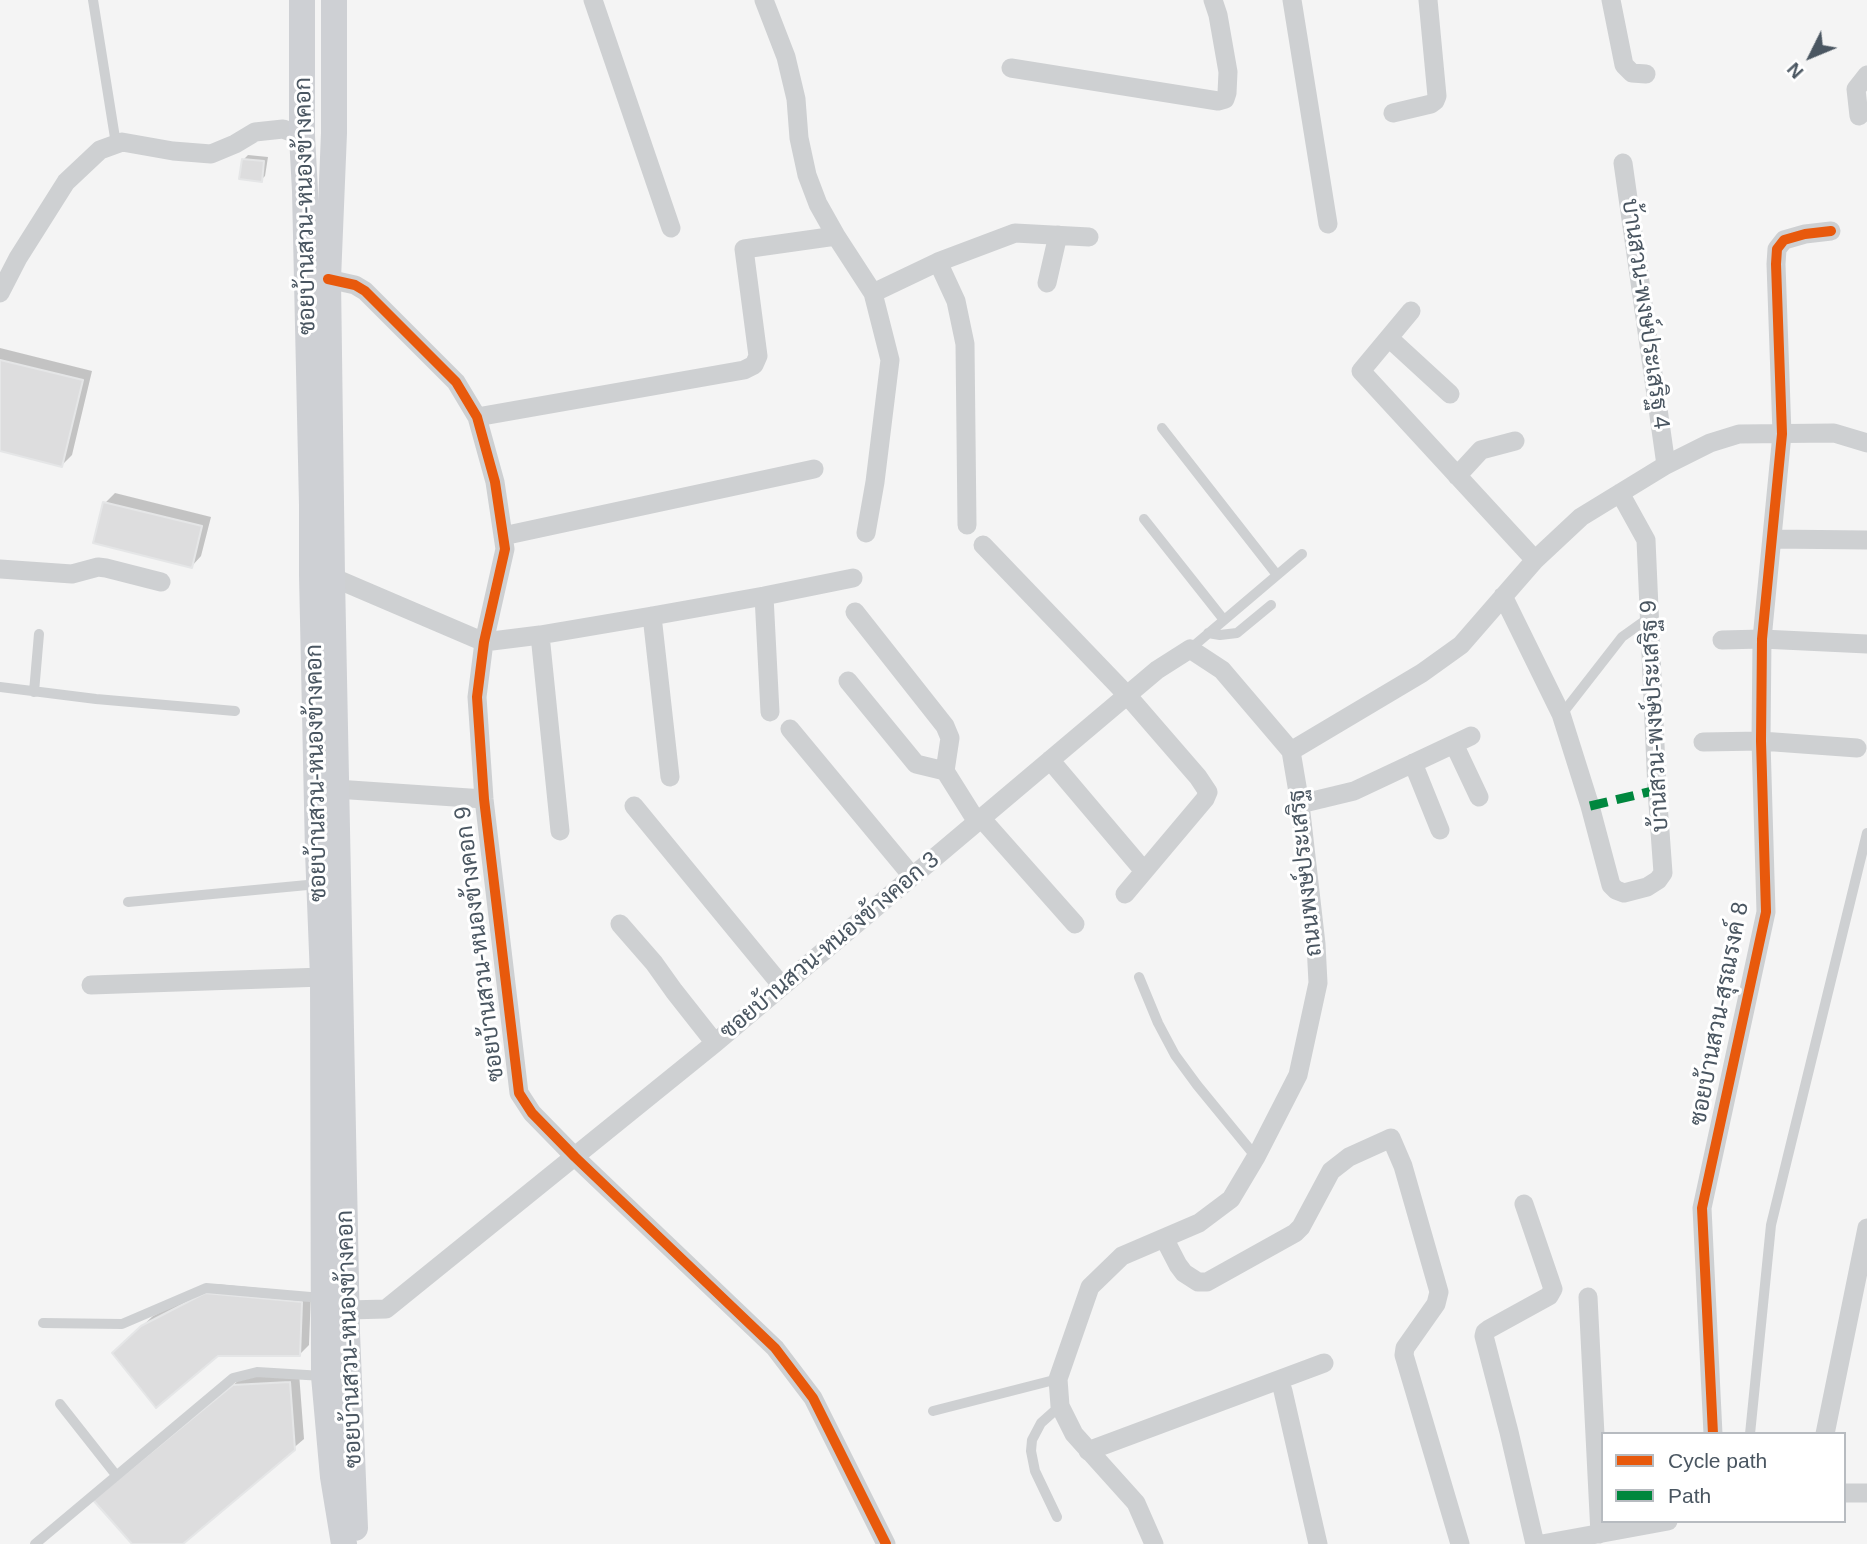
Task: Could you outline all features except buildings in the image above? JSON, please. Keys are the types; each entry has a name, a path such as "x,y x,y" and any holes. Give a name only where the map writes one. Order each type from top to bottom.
{"main road":[{"name":"ซอยบ้านสวน-หนองข้างคอก","path":"302,0 302,136 312,477 337,789 348,1310 344,1544"},
{"name":"ซอยบ้านสวน-หนองข้างคอก","path":"334,0 334,133 322,576 319,884 323,977 324,1376 358,1544"},
{"path":"336,1544 344,1477"}],"street":[{"path":"593,0 671,228"},
{"path":"764,0 786,57 796,99 799,138 807,175 818,204 873,293 890,360 866,533"},
{"path":"1011,68 1218,101 1225,99 1228,72 1219,15 1213,0"},
{"path":"1293,0 1328,223"},
{"path":"1612,0 1624,65 1632,73 1646,74"},
{"path":"1393,113 1431,104 1437,96 1430,9"},
{"path":"1859,116 1856,89 1867,75"},
{"path":"0,293 18,258 66,182 100,150 122,142 173,151 211,153 235,144 255,132 283,129 302,136"},
{"name":"บ้านสวน-พงษ์ประเสริฐ 4","path":"1623,163 1666,465"},
{"name":"ซอยบ้านสวน-สุรณรงค์ 8","path":"1713,1432 1702,1208 1766,912 1761,741 1762,639 1782,434 1777,249 1784,240 1831,231"},
{"path":"873,293 938,262 1015,233 1089,237"},
{"path":"1047,284 1058,235"},
{"path":"477,417 744,370 754,366 758,356 744,249 836,236"},
{"path":"938,262 956,301 965,344 967,525"},
{"name":"ซอยบ้านสวน-หนองข้างคอก 9","path":"328,279 355,285 365,291 456,382 477,417 495,482 505,549 484,642 477,697 484,799 519,1093 532,1113 575,1157 775,1348 813,1398 886,1544"},
{"path":"1410,311 1361,371 1535,560"},
{"path":"1389,338 1451,394"},
{"path":"1190,649 1222,670 1291,751 1422,673 1461,645 1535,560 1581,517 1666,465 1710,443 1739,434 1834,433 1865,438"},
{"path":"1457,476 1481,450 1515,441"},
{"path":"503,536 814,469"},
{"name":"บ้านสวน-พงษ์ประเสริฐ 9","path":"1561,714 1611,885 1624,893 1647,887 1663,873 1646,540 1620,493"},
{"path":"1772,539 1867,540"},
{"path":"983,545 1127,695 1208,792 1125,894"},
{"path":"0,569 72,574 106,568 161,582"},
{"path":"322,576 484,642 652,616 853,578"},
{"path":"764,596 770,712"},
{"path":"1503,596 1561,714"},
{"path":"855,612 945,726 950,738 945,771"},
{"path":"652,616 670,777"},
{"path":"540,635 560,831"},
{"path":"1722,640 1762,639 1867,644"},
{"name":"ซอยบ้านสวน-หนองข้างคอก 3","path":"348,1310 386,1309 715,1042 1157,670 1190,649"},
{"path":"848,681 916,764 945,771 979,820 1076,924"},
{"path":"790,729 912,876"},
{"path":"1300,804 1354,790 1463,740 1479,797"},
{"path":"1703,742 1761,741 1857,748"},
{"name":"ถนนพงษ์ประเสริฐ","path":"1153,1544 1136,1503 1074,1434 1060,1406 1058,1379 1090,1287 1122,1256 1199,1223 1231,1199 1298,1075 1318,983 1300,804 1291,751"},
{"path":"1050,760 1144,871"},
{"path":"1413,764 1440,830"},
{"path":"337,789 484,799"},
{"path":"635,806 782,986"},
{"path":"620,924 715,1042"},
{"path":"91,985 323,977"},
{"path":"1164,1238 1184,1273 1198,1283 1206,1282 1294,1233 1301,1227 1331,1171 1349,1157 1391,1138 1403,1166 1439,1292 1436,1304 1405,1348 1405,1358 1460,1544"},
{"path":"1524,1205 1553,1289 1549,1296 1485,1332 1484,1336 1535,1544"},
{"path":"1825,1432 1867,1228"},
{"path":"1588,1297 1600,1534"},
{"path":"1088,1451 1324,1363"},
{"path":"1283,1391 1318,1544"},
{"path":"1846,1493 1867,1493"},
{"path":"1542,1544 1600,1534 1626,1537 1663,1523"}],"lane":[{"path":"93,0 116,144"},
{"path":"1162,428 1277,575"},
{"path":"1144,519 1224,620"},
{"path":"1190,649 1302,554"},
{"path":"1208,634 1237,633 1271,605"},
{"path":"1561,714 1622,637 1650,617"},
{"path":"34,692 39,634"},
{"path":"0,687 96,699 235,711"},
{"path":"1750,1432 1771,1225 1867,833"},
{"path":"128,902 319,884"},
{"path":"1139,977 1175,1055 1196,1085 1256,1157"},
{"path":"43,1323 122,1324 206,1288 323,1298"},
{"path":"35,1544 233,1378 257,1372 324,1376"},
{"path":"933,1410 1058,1379"},
{"path":"60,1404 116,1475"},
{"path":"1057,1517 1035,1471 1031,1451 1032,1440 1041,1423 1060,1406"}],"marked path":[{"path":"1590,806 1657,790"}],"cycle path":[{"path":"1713,1432 1702,1208 1766,912 1761,741 1762,639 1782,434 1777,249 1784,240 1831,231"},
{"path":"328,279 355,285 365,291 456,382 477,417 495,482 505,549 484,642 477,697 484,799 519,1093 532,1113 575,1157 775,1348 813,1398 886,1544"}]}
